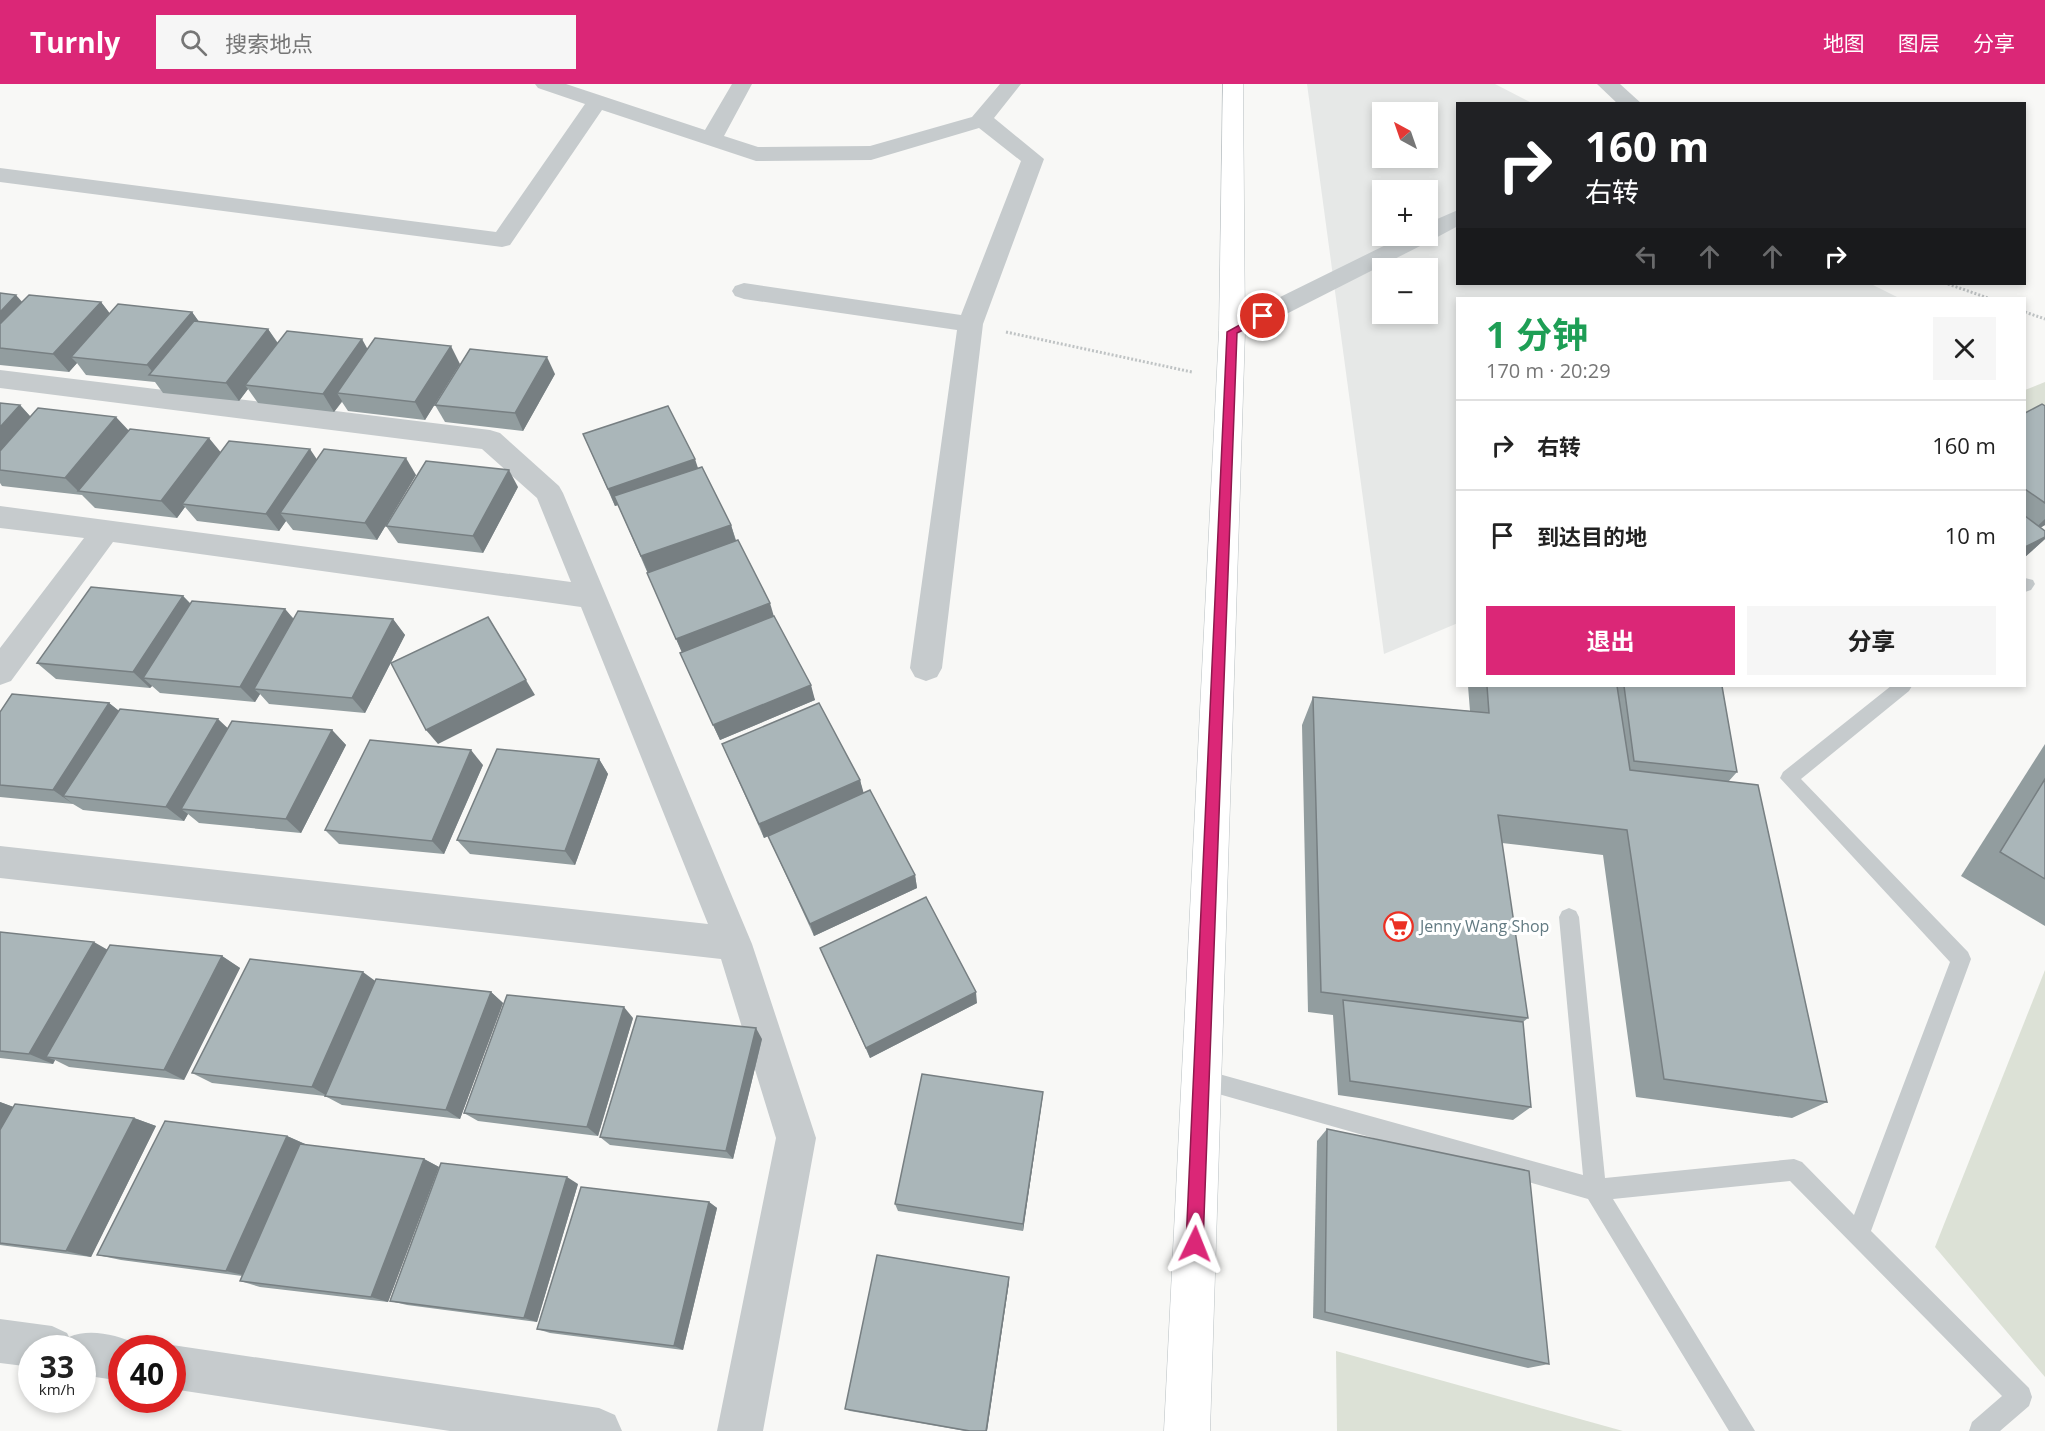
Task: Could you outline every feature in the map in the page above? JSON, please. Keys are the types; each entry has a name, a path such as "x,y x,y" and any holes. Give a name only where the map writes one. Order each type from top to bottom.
{"street":[{"path":"711,139 742,84"},
{"path":"552,85 756,154 871,153 980,121 1011,84"},
{"path":"1187,1431 1232,332 1233,84"},
{"path":"1607,84 1630,102"},
{"path":"0,175 502,240 598,101"},
{"path":"926,668 970,324 1033,159 981,118"},
{"path":"1438,227 1456,218"},
{"path":"1232,332 1402,246"},
{"path":"744,291 970,324"},
{"path":"0,379 490,440 549,493 734,944 796,1138 740,1431"},
{"path":"0,517 593,597"},
{"path":"0,672 106,530"},
{"path":"0,862 734,944"},
{"path":"0,1341 18,1343"},
{"path":"186,1369 599,1431"}],"lane":[{"path":"1858,1235 1961,959 1789,778 1902,687"},
{"path":"1569,917 1595,1190 1743,1431"},
{"path":"1202,1080 1595,1190 1794,1170 2020,1397 1981,1431"}],"path":[{"path":"1951,285 1985,297"},
{"path":"2026,312 2045,320"},
{"path":"970,324 1230,378"}],"shaded area":[{"path":"1307,84 1495,84 1530,102 1456,102 1456,285 1873,285 1897,297 1456,297 1456,624 1384,654"},
{"path":"2045,382 2045,436 2026,424 2026,390"},
{"path":"2045,970 2045,1377 1935,1247"},
{"path":"1336,1351 1623,1431 1337,1431"}],"building":[{"path":"0,293 16,295 0,312"},
{"path":"29,295 101,302 53,354 0,348 0,324"},
{"path":"118,304 192,312 147,365 71,357"},
{"path":"194,321 268,329 226,383 149,375"},
{"path":"287,331 362,339 323,394 245,385"},
{"path":"375,338 451,346 415,402 337,393"},
{"path":"470,349 547,357 515,413 435,405"},
{"path":"0,403 20,405 0,427"},
{"path":"2042,404 2045,406 2045,503 2026,490 2026,412"},
{"path":"668,406 695,459 608,489 583,434"},
{"path":"38,408 116,417 65,478 0,470 0,451"},
{"path":"130,429 209,438 161,501 78,491"},
{"path":"229,441 310,449 266,514 182,504"},
{"path":"324,449 406,458 365,523 280,513"},
{"path":"426,461 509,470 473,536 386,526"},
{"path":"702,467 731,525 641,556 614,496"},
{"path":"2026,517 2045,531 2045,537 2026,546"},
{"path":"738,540 770,603 676,639 647,573"},
{"path":"91,587 183,596 133,672 37,663"},
{"path":"192,601 285,609 240,687 143,678"},
{"path":"298,611 393,619 352,698 254,689"},
{"path":"774,616 811,685 713,725 680,653"},
{"path":"488,617 526,680 426,730 391,663"},
{"path":"1487,687 1617,687 1630,770 1758,785 1827,1102 1664,1079 1627,830 1498,815 1528,1018 1321,992 1313,697 1489,713"},
{"path":"1624,687 1722,687 1737,772 1634,761"},
{"path":"12,694 109,703 53,790 0,785 0,712"},
{"path":"819,703 860,780 759,824 722,744"},
{"path":"120,709 218,719 166,807 63,796"},
{"path":"232,721 332,730 286,819 181,809"},
{"path":"370,740 471,750 432,841 325,830"},
{"path":"497,749 599,759 565,851 457,840"},
{"path":"2045,779 2045,879 2000,852"},
{"path":"870,790 915,875 810,924 768,836"},
{"path":"926,897 976,992 866,1048 820,948"},
{"path":"0,932 94,942 29,1054 0,1051"},
{"path":"110,945 222,956 164,1070 46,1057"},
{"path":"250,959 363,972 312,1087 192,1073"},
{"path":"376,979 491,992 446,1110 325,1096"},
{"path":"507,995 624,1007 587,1127 464,1113"},
{"path":"1343,1000 1523,1022 1531,1107 1350,1081"},
{"path":"637,1016 756,1028 726,1151 600,1137"},
{"path":"922,1074 1043,1092 1023,1224 895,1204"},
{"path":"15,1104 134,1118 66,1251 0,1243 0,1130"},
{"path":"165,1121 287,1136 226,1271 97,1255"},
{"path":"1327,1129 1529,1171 1549,1364 1325,1312"},
{"path":"300,1144 424,1159 371,1297 240,1281"},
{"path":"441,1163 567,1177 524,1318 390,1301"},
{"path":"581,1187 709,1202 674,1346 537,1329"},
{"path":"877,1255 1009,1277 986,1431 970,1431 845,1409"}],"place":[{"name":"Jenny Wang Shop","path":"1399,926"}],"route":[{"path":"1195,1244 1232,332 1263,316"}]}
